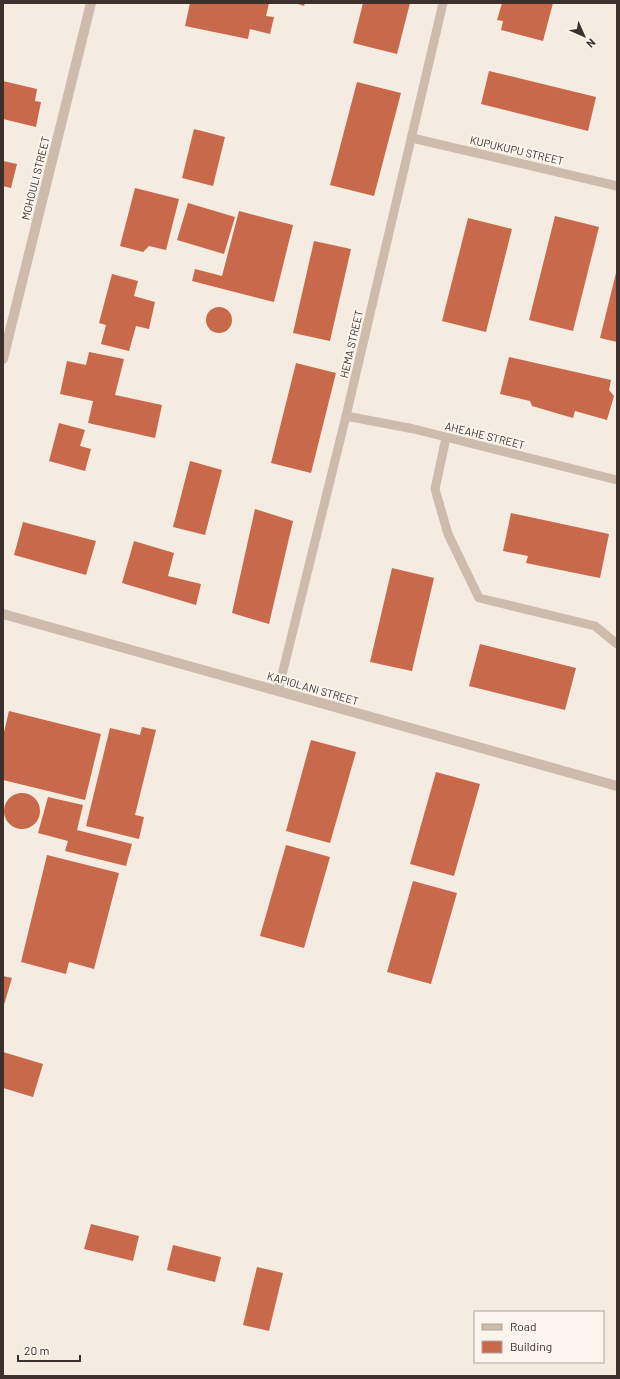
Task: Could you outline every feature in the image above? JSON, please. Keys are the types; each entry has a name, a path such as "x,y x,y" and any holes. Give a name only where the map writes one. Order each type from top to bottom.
{"street":[{"name":"MOHOULI STREET","path":"3,359 91,3"},
{"name":"KAPIOLANI STREET","path":"3,614 617,786"}],"lane":[{"name":"HEMA STREET","path":"278,691 346,416 443,3"},
{"name":"KUPUKUPU STREET","path":"412,138 617,186"},
{"name":"AHEAHE STREET","path":"346,416 414,430 617,480"},
{"path":"446,438 435,489 448,534 480,598 595,626 617,644"}],"building":[{"path":"190,3 269,3 266,16 274,17 270,34 250,29 248,39 185,26"},
{"path":"295,3 305,3 304,6"},
{"path":"363,3 410,3 397,54 353,43"},
{"path":"502,3 553,3 543,41 501,30 503,21 497,20"},
{"path":"489,71 596,97 588,131 481,104"},
{"path":"3,81 37,89 35,101 41,102 36,127 3,119"},
{"path":"357,82 401,93 374,196 330,185"},
{"path":"194,129 225,137 213,186 182,178"},
{"path":"3,161 17,164 11,188 3,186"},
{"path":"135,188 179,199 166,250 149,246 143,252 120,246"},
{"path":"188,203 235,217 224,254 177,240"},
{"path":"239,211 293,225 274,302 192,281 195,269 222,276"},
{"path":"555,216 599,227 573,331 529,320"},
{"path":"468,218 512,229 486,332 442,321"},
{"path":"314,241 351,249 330,341 293,333"},
{"path":"617,273 617,342 600,338"},
{"path":"112,274 138,281 134,296 155,302 149,329 136,326 129,351 101,344 106,325 99,323"},
{"path":"219,307 228,311 232,320 228,329 219,333 210,329 206,320 210,311"},
{"path":"89,352 124,359 115,395 162,405 155,438 88,423 93,401 60,394 67,361 86,365"},
{"path":"509,357 611,380 609,390 614,396 607,420 575,411 573,418 532,406 530,401 500,394"},
{"path":"296,363 336,373 311,473 271,463"},
{"path":"59,423 85,430 80,446 91,449 85,471 49,461"},
{"path":"190,461 222,470 205,535 173,527"},
{"path":"255,509 293,521 269,624 232,613"},
{"path":"511,513 609,534 600,578 526,563 528,556 503,551"},
{"path":"23,522 96,541 86,575 14,555"},
{"path":"134,541 174,553 168,576 201,584 196,605 122,583"},
{"path":"392,568 434,578 412,671 370,662"},
{"path":"480,644 576,668 565,710 469,686"},
{"path":"9,711 101,734 85,800 3,780 3,736"},
{"path":"142,727 156,730 135,815 144,817 139,839 86,826 110,728 140,735"},
{"path":"311,740 356,752 330,843 286,831"},
{"path":"436,772 480,784 454,876 410,864"},
{"path":"22,793 35,798 40,811 35,824 22,829 9,824 4,811 9,798"},
{"path":"48,797 83,805 77,830 132,844 126,866 65,851 68,841 38,833"},
{"path":"286,845 330,857 304,948 260,936"},
{"path":"47,855 119,873 94,969 69,962 66,974 21,962"},
{"path":"413,881 457,893 431,984 387,972"},
{"path":"3,976 12,978 3,1008"},
{"path":"3,1052 43,1064 33,1097 3,1088"},
{"path":"91,1224 139,1236 133,1261 84,1249"},
{"path":"173,1245 221,1257 215,1282 167,1270"},
{"path":"257,1267 283,1273 269,1331 243,1325"}]}
